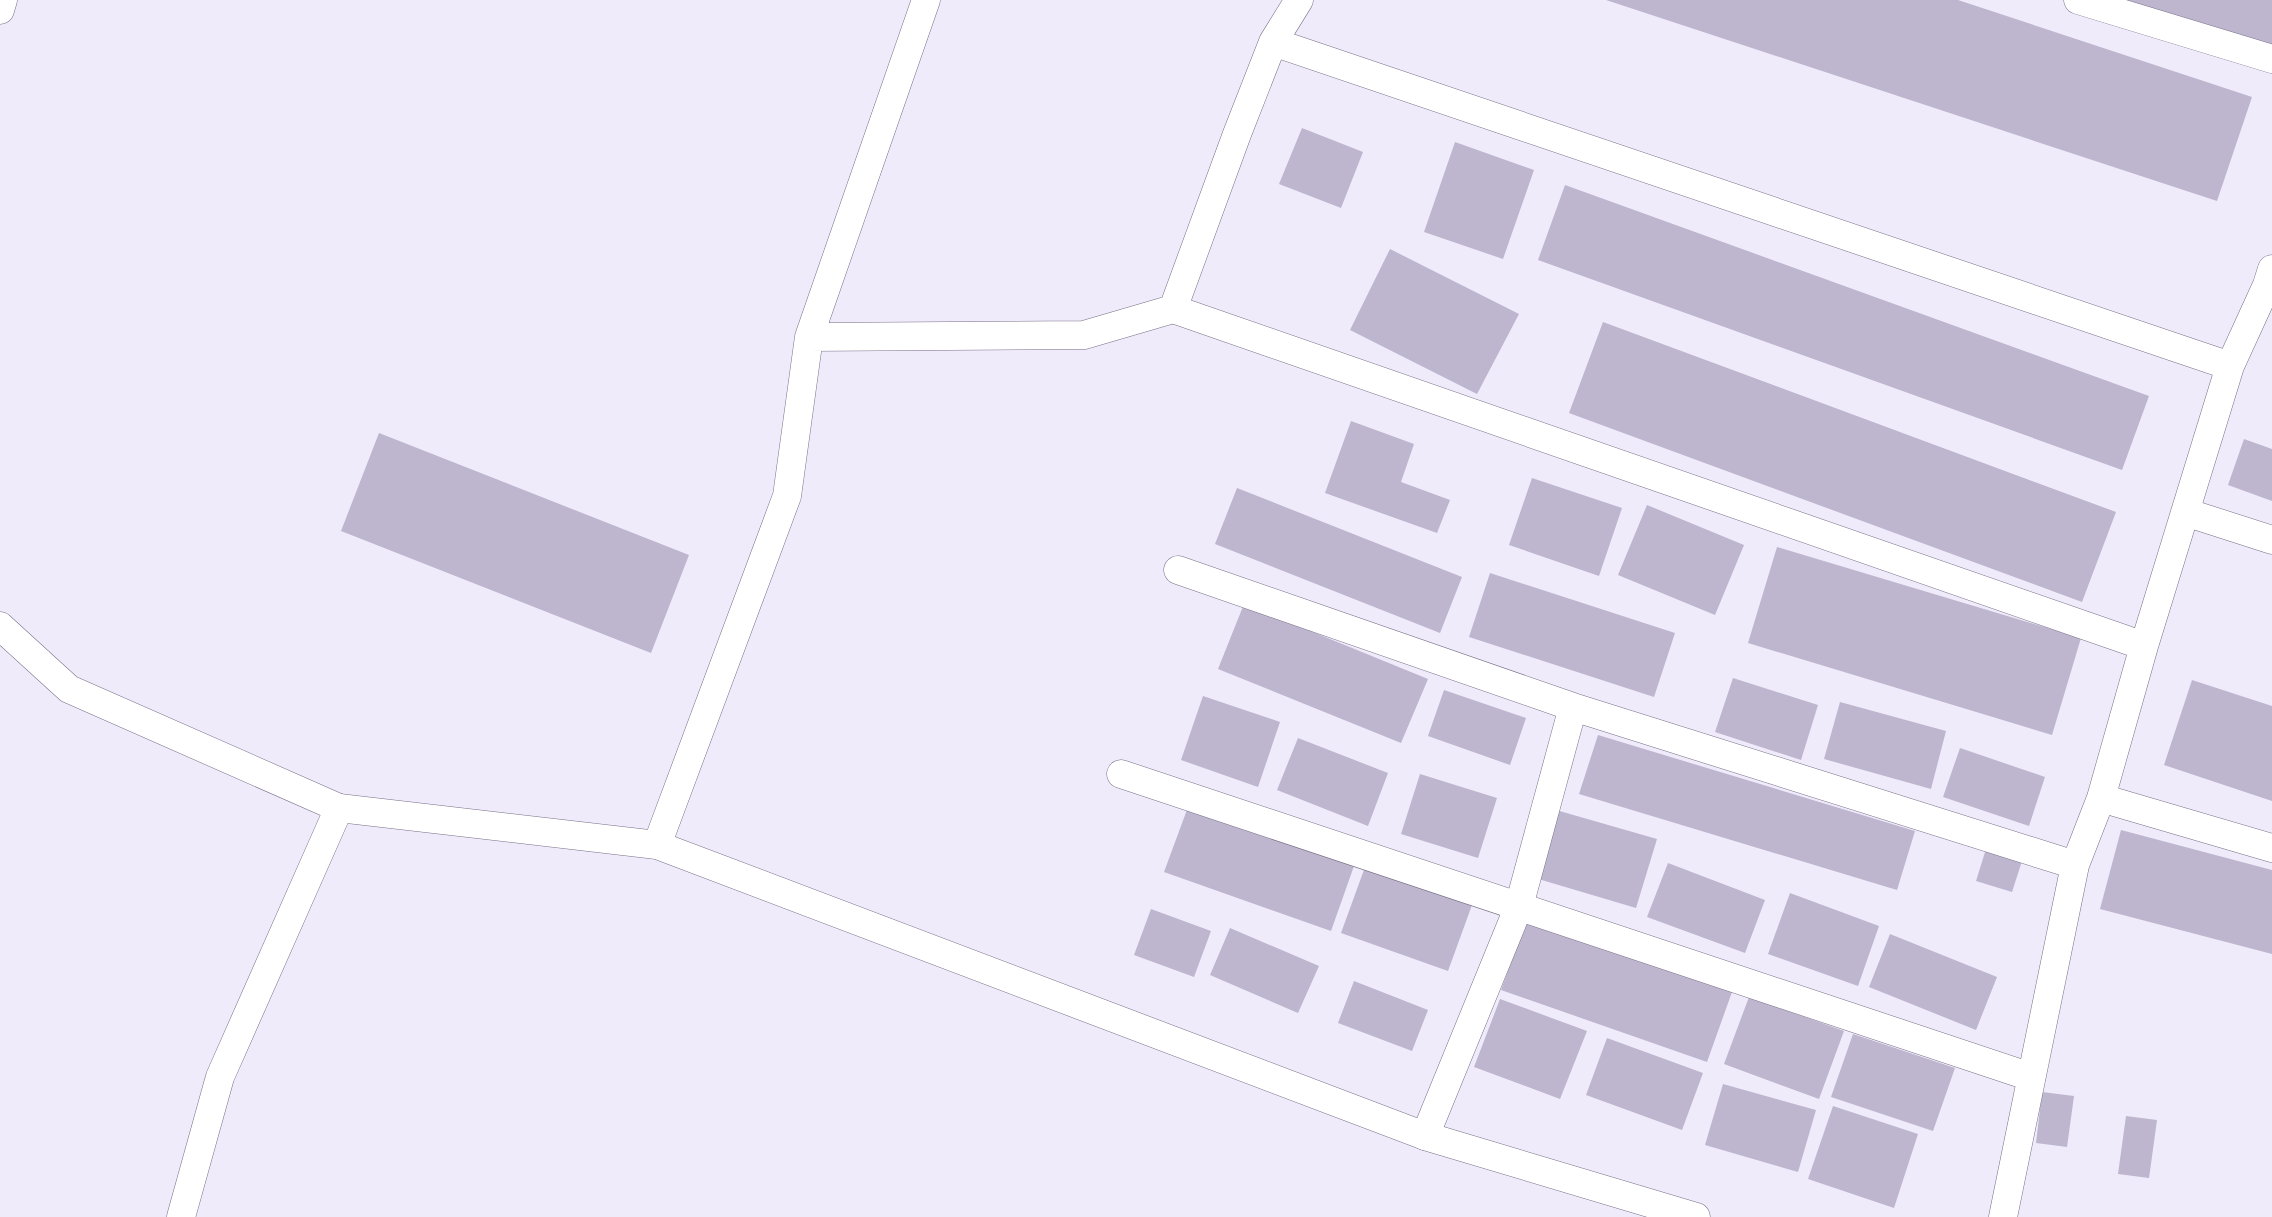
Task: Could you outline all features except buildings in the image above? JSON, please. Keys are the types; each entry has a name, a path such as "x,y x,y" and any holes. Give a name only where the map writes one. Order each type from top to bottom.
{"street":[{"path":"0,10 3,0"},
{"path":"657,845 787,496 809,337 926,0"},
{"path":"1172,309 1273,42 1299,0"},
{"path":"2078,0 2272,59"},
{"path":"1273,42 2230,366"},
{"path":"2003,1217 2075,865 2101,798 2144,646 2230,366 2270,280"},
{"path":"809,337 1084,335 1172,309 2144,646"},
{"path":"2185,512 2272,540"},
{"path":"1178,570 1573,707 2075,865"},
{"path":"0,626 70,689 339,808 657,845 1425,1136 1696,1217"},
{"path":"1425,1136 1519,906 1573,707"},
{"path":"1121,774 2031,1077"},
{"path":"2101,798 2272,848"},
{"path":"181,1217 220,1076 339,808"}]}
